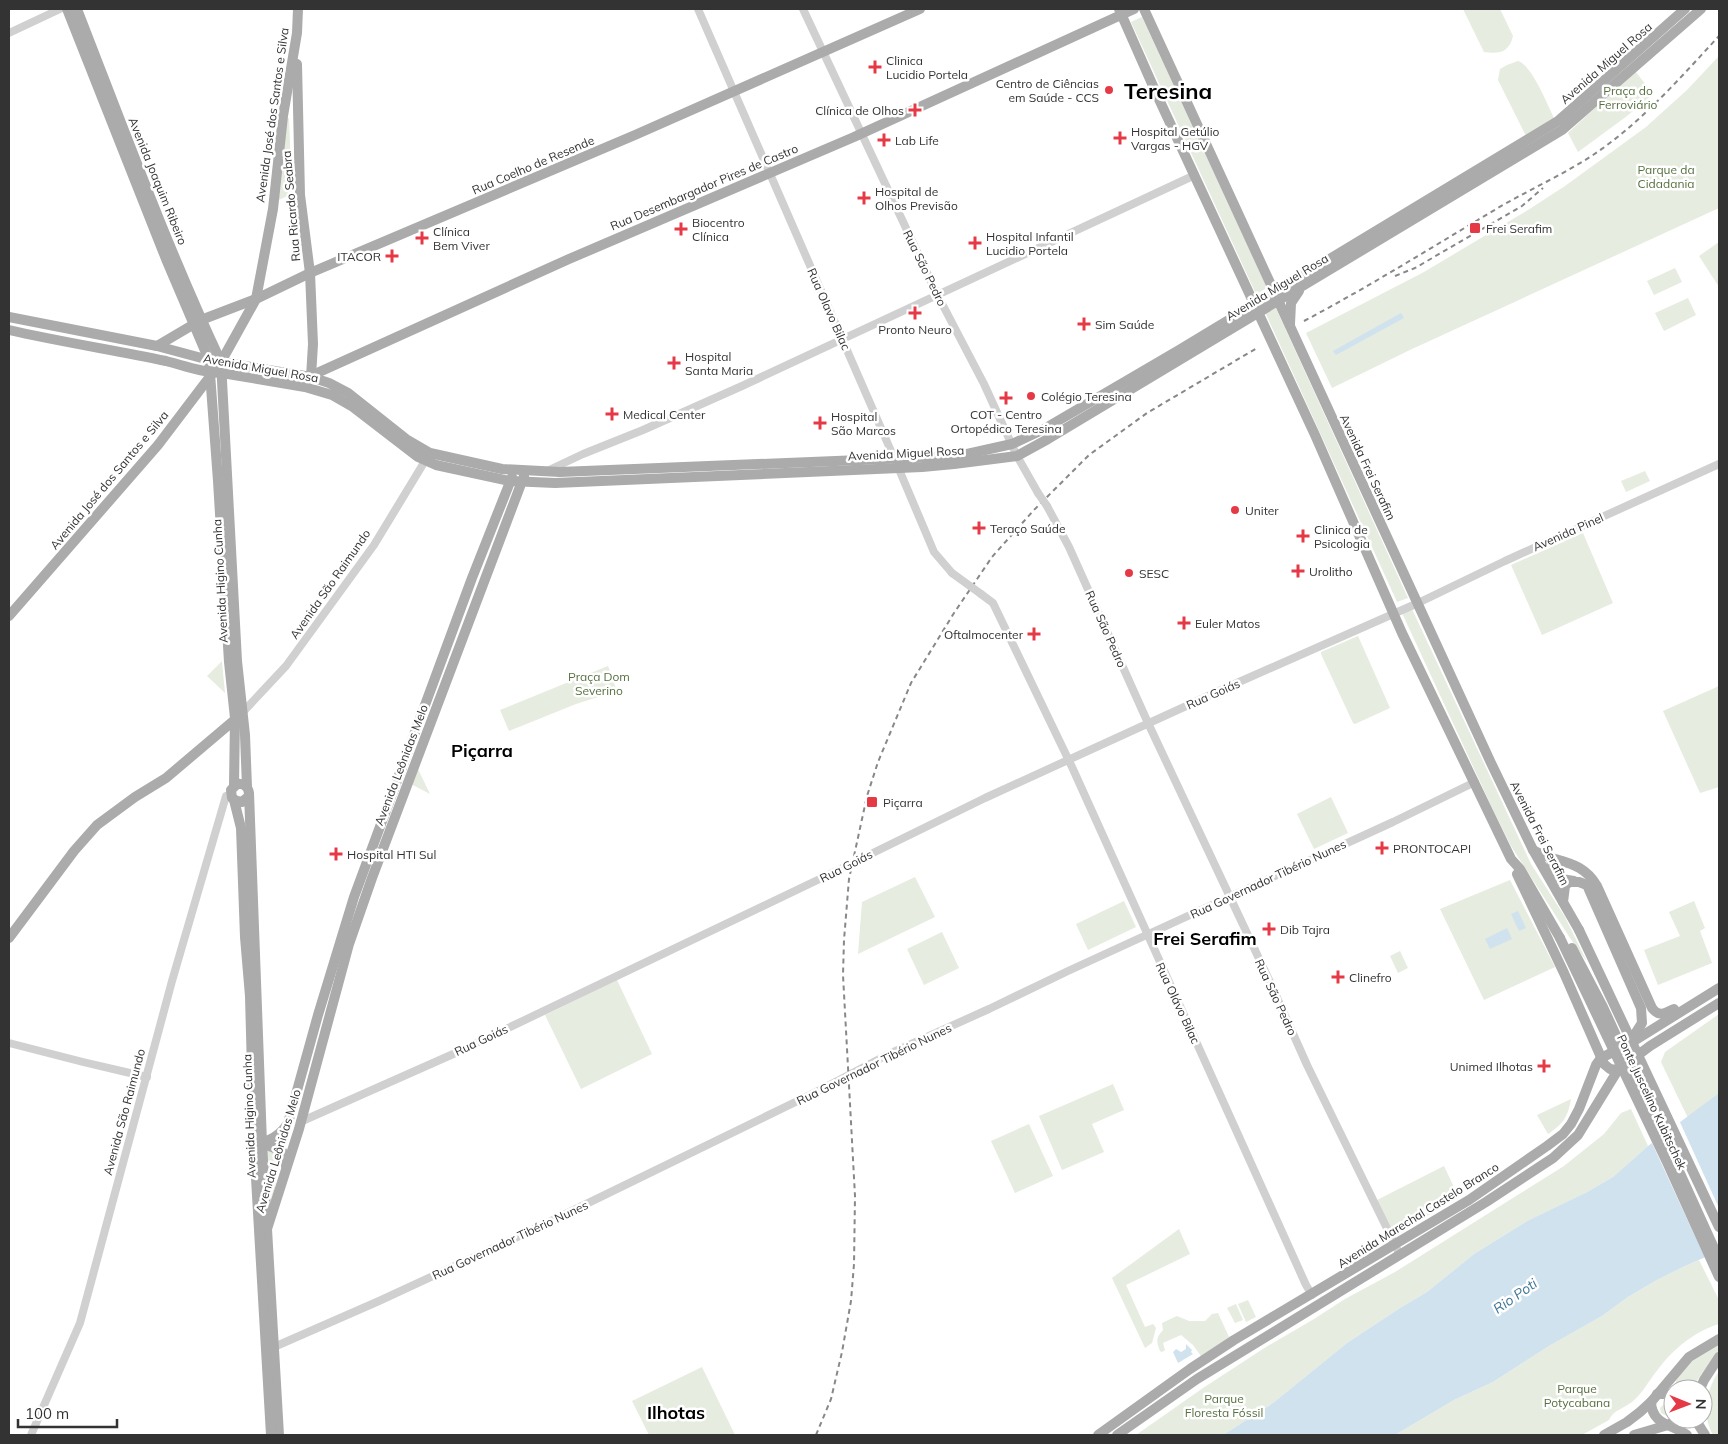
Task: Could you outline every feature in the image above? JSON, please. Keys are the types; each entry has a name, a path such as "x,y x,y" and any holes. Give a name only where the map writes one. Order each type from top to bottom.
{"main road":[{"name":"Avenida Joaquim Ribeiro","path":"67,9 197,323 221,362"},
{"name":"Avenida Joaquim Ribeiro","path":"76,9 197,323 209,360"},
{"name":"Avenida José dos Santos e Silva","path":"9,617 158,445 221,362 256,299 272,209 283,116 297,33 298,9"},
{"name":"Rua Coelho de Resende","path":"157,346 197,323 256,299 310,273 635,136 920,9"},
{"name":"Rua Desembargador Pires de Castro","path":"281,383 311,377 331,366 569,258 862,133 1121,12 1134,9"},
{"name":"Avenida Frei Serafim","path":"1144,9 1248,230 1276,297 1532,850 1579,930"},
{"name":"Avenida Miguel Rosa","path":"9,330 211,373 321,391 343,400 411,453 498,469 545,472 896,463 954,464 1017,456 1259,314 1276,297 1558,121 1685,9"},
{"name":"Avenida Miguel Rosa","path":"9,317 157,346 209,360 311,377 329,382 348,393 427,457 445,468 510,481 555,483 896,463 958,456 1012,444 1044,429 1095,401 1254,304 1304,286 1562,130 1701,9"},
{"path":"1121,12 1394,614 1511,859 1601,1058 1608,1068 1618,1070"},
{"name":"Rua Ricardo Seabra","path":"297,33 300,195 310,273 313,344 311,377"},
{"path":"1290,327 1292,303 1304,286"},
{"name":"Avenida Higino Cunha","path":"209,360 229,662 239,716 248,791 258,1144 267,1229 279,1435"},
{"name":"Avenida Higino Cunha","path":"221,362 239,716 233,793 241,828 271,1435"},
{"path":"329,382 326,372 331,366"},
{"name":"Avenida Leônidas Melo","path":"258,1144 279,1134 288,1123 354,897 465,596 515,471"},
{"name":"Avenida Leônidas Melo","path":"267,1229 300,1122 349,944 521,482 527,471"},
{"path":"521,482 545,472"},
{"path":"9,617 9,626"},
{"path":"9,938 74,851 97,825 135,797 166,778 239,716"},
{"path":"242,784 248,791 242,802 233,793 242,784"},
{"path":"1532,850 1568,862 1589,874 1594,880 1640,993 1642,1023 1629,1044"},
{"path":"1511,859 1520,869 1563,937"},
{"path":"1568,862 1554,861 1551,863 1552,868 1561,879 1587,885 1640,993 1657,1014 1661,1015 1705,997"},
{"path":"1563,903 1559,889 1568,862"},
{"path":"1563,903 1565,886 1569,882 1574,881"},
{"name":"Ponte Juscelino Kubitschek","path":"1579,930 1719,1227"},
{"name":"Ponte Juscelino Kubitschek","path":"1563,937 1602,1007 1719,1259"},
{"name":"Ponte Juscelino Kubitschek","path":"1563,937 1719,1277"},
{"path":"1601,1058 1629,1044 1719,988"},
{"name":"Avenida Marechal Castelo Branco","path":"1117,1435 1197,1379 1486,1202 1553,1158 1582,1129 1618,1070 1650,1046 1719,1003"},
{"name":"Avenida Marechal Castelo Branco","path":"1098,1435 1234,1340 1469,1200 1563,1134 1579,1109 1596,1065 1601,1058"},
{"path":"258,1144 274,1147 282,1151 286,1159 286,1170"},
{"path":"1604,1435 1627,1422 1654,1398 1689,1357 1719,1339"},
{"path":"1705,1379 1719,1357"},
{"path":"1707,1379 1711,1368"},
{"path":"1190,1369 1197,1379"},
{"path":"1654,1398 1663,1396"},
{"path":"1654,1398 1652,1410 1654,1416 1663,1422"},
{"path":"1636,1435 1663,1427"},
{"path":"1676,1429 1688,1435"},
{"path":"1636,1435 1649,1435"}],"street":[{"path":"9,33 60,9"},
{"name":"Rua Olavo Bilac","path":"698,9 934,552 952,573 993,603"},
{"name":"Rua São Pedro","path":"803,9 937,294 984,384 1017,456 1069,547 1148,723 1312,1074 1400,1255"},
{"path":"545,472 582,454 643,430 742,386 1195,175"},
{"name":"Avenida São Raimundo","path":"239,716 286,666 374,545 427,457"},
{"name":"Avenida Pinel","path":"1394,614 1505,561 1719,464"},
{"name":"Rua Olávo Bilac","path":"993,603 1068,760 1312,1295"},
{"name":"Rua Goiás","path":"300,1122 460,1051 976,802 1394,614"},
{"name":"Rua Governador Tibério Nunes","path":"274,1347 380,1301 543,1225 816,1092 889,1054 989,1010 1068,970 1393,822 1475,782"},
{"name":"Avenida São Raimundo","path":"30,1435 80,1323 199,884 226,796 233,793"},
{"path":"9,1043 147,1077"}],"green space":[{"path":"1463,9 1500,9 1513,36 1509,46 1499,52 1484,52"},
{"path":"1142,17 1267,288 1256,294 1131,22"},
{"name":"Parque da Cidadania","path":"1719,56 1719,208 1412,349 1332,388 1306,333 1424,272 1565,186 1646,127 1687,90"},
{"path":"1518,61 1529,70 1555,120 1526,136 1498,80 1500,69"},
{"name":"Praça do Ferroviário","path":"1635,71 1653,94 1578,152 1568,133"},
{"path":"289,118 292,194 274,202 285,119"},
{"path":"1719,242 1719,287 1699,256"},
{"path":"1675,268 1682,282 1654,295 1647,281"},
{"path":"1688,298 1696,315 1664,331 1655,313"},
{"path":"1275,306 1408,598 1397,602 1265,312"},
{"path":"1645,471 1650,481 1626,492 1621,481"},
{"path":"1583,533 1613,603 1542,635 1511,565"},
{"path":"1412,609 1531,864 1565,917 1587,962 1511,846 1495,814 1402,613"},
{"path":"1358,636 1390,708 1355,724 1321,652"},
{"path":"222,662 225,693 207,676"},
{"name":"Praça Dom Severino","path":"608,666 617,691 576,704 509,731 500,710"},
{"path":"1719,686 1719,787 1700,793 1663,711"},
{"path":"417,767 430,794 409,783"},
{"path":"1331,797 1348,833 1314,849 1297,814"},
{"path":"915,877 935,917 858,954 862,902"},
{"path":"1510,880 1555,967 1484,1000 1440,909"},
{"path":"1124,901 1136,927 1088,950 1076,924"},
{"path":"1694,901 1705,928 1700,931 1712,963 1658,985 1644,950 1680,936 1669,912"},
{"path":"942,932 959,968 924,985 907,949"},
{"path":"1400,951 1408,968 1398,973 1390,956"},
{"path":"617,980 652,1054 581,1089 545,1015"},
{"path":"1719,1014 1719,1093 1688,1118 1661,1062 1665,1052"},
{"path":"1113,1084 1124,1110 1092,1124 1104,1152 1062,1170 1039,1116"},
{"path":"1571,1099 1564,1120 1548,1134 1537,1115"},
{"name":"Parque Floresta Fóssil","path":"1631,1109 1648,1146 1613,1177 1587,1192 1529,1220 1474,1254 1427,1292 1347,1343 1273,1403 1223,1435 1136,1435 1266,1347 1345,1299 1395,1272 1564,1166 1604,1134 1621,1113"},
{"path":"1029,1124 1053,1176 1015,1193 991,1141"},
{"path":"266,1149 276,1152 279,1157 273,1202 270,1203"},
{"path":"1444,1166 1458,1196 1395,1237 1377,1200"},
{"path":"1179,1229 1190,1254 1126,1285 1145,1327 1153,1324 1156,1328 1152,1343 1145,1348 1112,1278"},
{"name":"Parque Potycabana","path":"1699,1260 1719,1300 1719,1324 1700,1332 1676,1349 1662,1364 1636,1399 1616,1412 1609,1420 1582,1435 1395,1435 1454,1400 1493,1382 1549,1346 1602,1316 1628,1297 1655,1281"},
{"path":"1248,1300 1256,1317 1246,1322 1238,1304"},
{"path":"1236,1304 1243,1320 1235,1323 1227,1308"},
{"path":"1218,1313 1229,1337 1201,1356 1193,1345 1181,1335 1163,1343 1165,1350 1160,1351 1157,1339 1163,1330 1162,1323 1177,1316 1189,1321 1205,1321 1212,1314"},
{"path":"1719,1343 1719,1350 1698,1379 1677,1379 1683,1369 1698,1356"},
{"path":"702,1367 735,1435 649,1435 632,1401"},
{"path":"1719,1371 1719,1435 1713,1435 1710,1429 1713,1429 1713,1382"},
{"path":"1663,1405 1663,1414 1661,1413 1660,1408"}],"water":[{"path":"1401,313 1404,318 1336,355 1333,351"},
{"path":"1518,911 1526,928 1519,931 1511,914"},
{"path":"1507,928 1512,939 1490,949 1485,939"},
{"name":"Rio Poti","path":"1719,1093 1719,1251 1655,1281 1628,1297 1602,1316 1549,1346 1493,1382 1454,1400 1395,1435 1223,1435 1273,1403 1347,1343 1427,1292 1474,1254 1529,1220 1587,1192 1613,1177 1648,1146"},
{"path":"1186,1344 1193,1354 1178,1363 1173,1352 1176,1349 1181,1352 1186,1349"}],"pier":[{"path":"1679,1120 1719,1208 1719,1254 1706,1260 1651,1141"}],"railway":[{"path":"1304,321 1593,155 1644,114 1675,84 1719,36"},
{"path":"1395,276 1415,268 1522,206 1543,188"},
{"path":"816,1435 831,1399 851,1301 854,1264 855,1196 843,975 844,940 849,879 867,796 878,762 911,683 954,613 992,557 1033,511 1089,455 1147,413 1257,348"}],"place":[{"name":"Clinica Lucidio Portela","path":"875,67"},
{"name":"Centro de Ciências em Saúde - CCS","path":"1109,90"},
{"name":"Clínica de Olhos","path":"915,110"},
{"name":"Hospital Getúlio Vargas - HGV","path":"1120,138"},
{"name":"Lab Life","path":"884,140"},
{"name":"Hospital de Olhos Previsão","path":"864,198"},
{"name":"Frei Serafim","path":"1475,228"},
{"name":"Biocentro Clínica","path":"681,229"},
{"name":"Clínica Bem Viver","path":"422,238"},
{"name":"Hospital Infantil Lucidio Portela","path":"975,243"},
{"name":"ITACOR","path":"392,256"},
{"name":"Pronto Neuro","path":"915,313"},
{"name":"Sim Saúde","path":"1084,324"},
{"name":"Hospital Santa Maria","path":"674,363"},
{"name":"Colégio Teresina","path":"1031,396"},
{"name":"COT - Centro Ortopédico Teresina","path":"1006,398"},
{"name":"Medical Center","path":"612,414"},
{"name":"Hospital São Marcos","path":"820,423"},
{"name":"Uniter","path":"1235,510"},
{"name":"Teraço Saúde","path":"979,528"},
{"name":"Clinica de Psicologia","path":"1303,536"},
{"name":"Urolitho","path":"1298,571"},
{"name":"SESC","path":"1129,573"},
{"name":"Euler Matos","path":"1184,623"},
{"name":"Oftalmocenter","path":"1034,634"},
{"name":"Piçarra","path":"872,802"},
{"name":"PRONTOCAPI","path":"1382,848"},
{"name":"Hospital HTI Sul","path":"336,854"},
{"name":"Dib Tajra","path":"1269,929"},
{"name":"Clinefro","path":"1338,977"},
{"name":"Unimed Ilhotas","path":"1544,1066"}],"district":[{"name":"Teresina","path":"1168,91"},
{"name":"Piçarra","path":"482,750"},
{"name":"Frei Serafim","path":"1205,938"},
{"name":"Ilhotas","path":"676,1412"}]}
